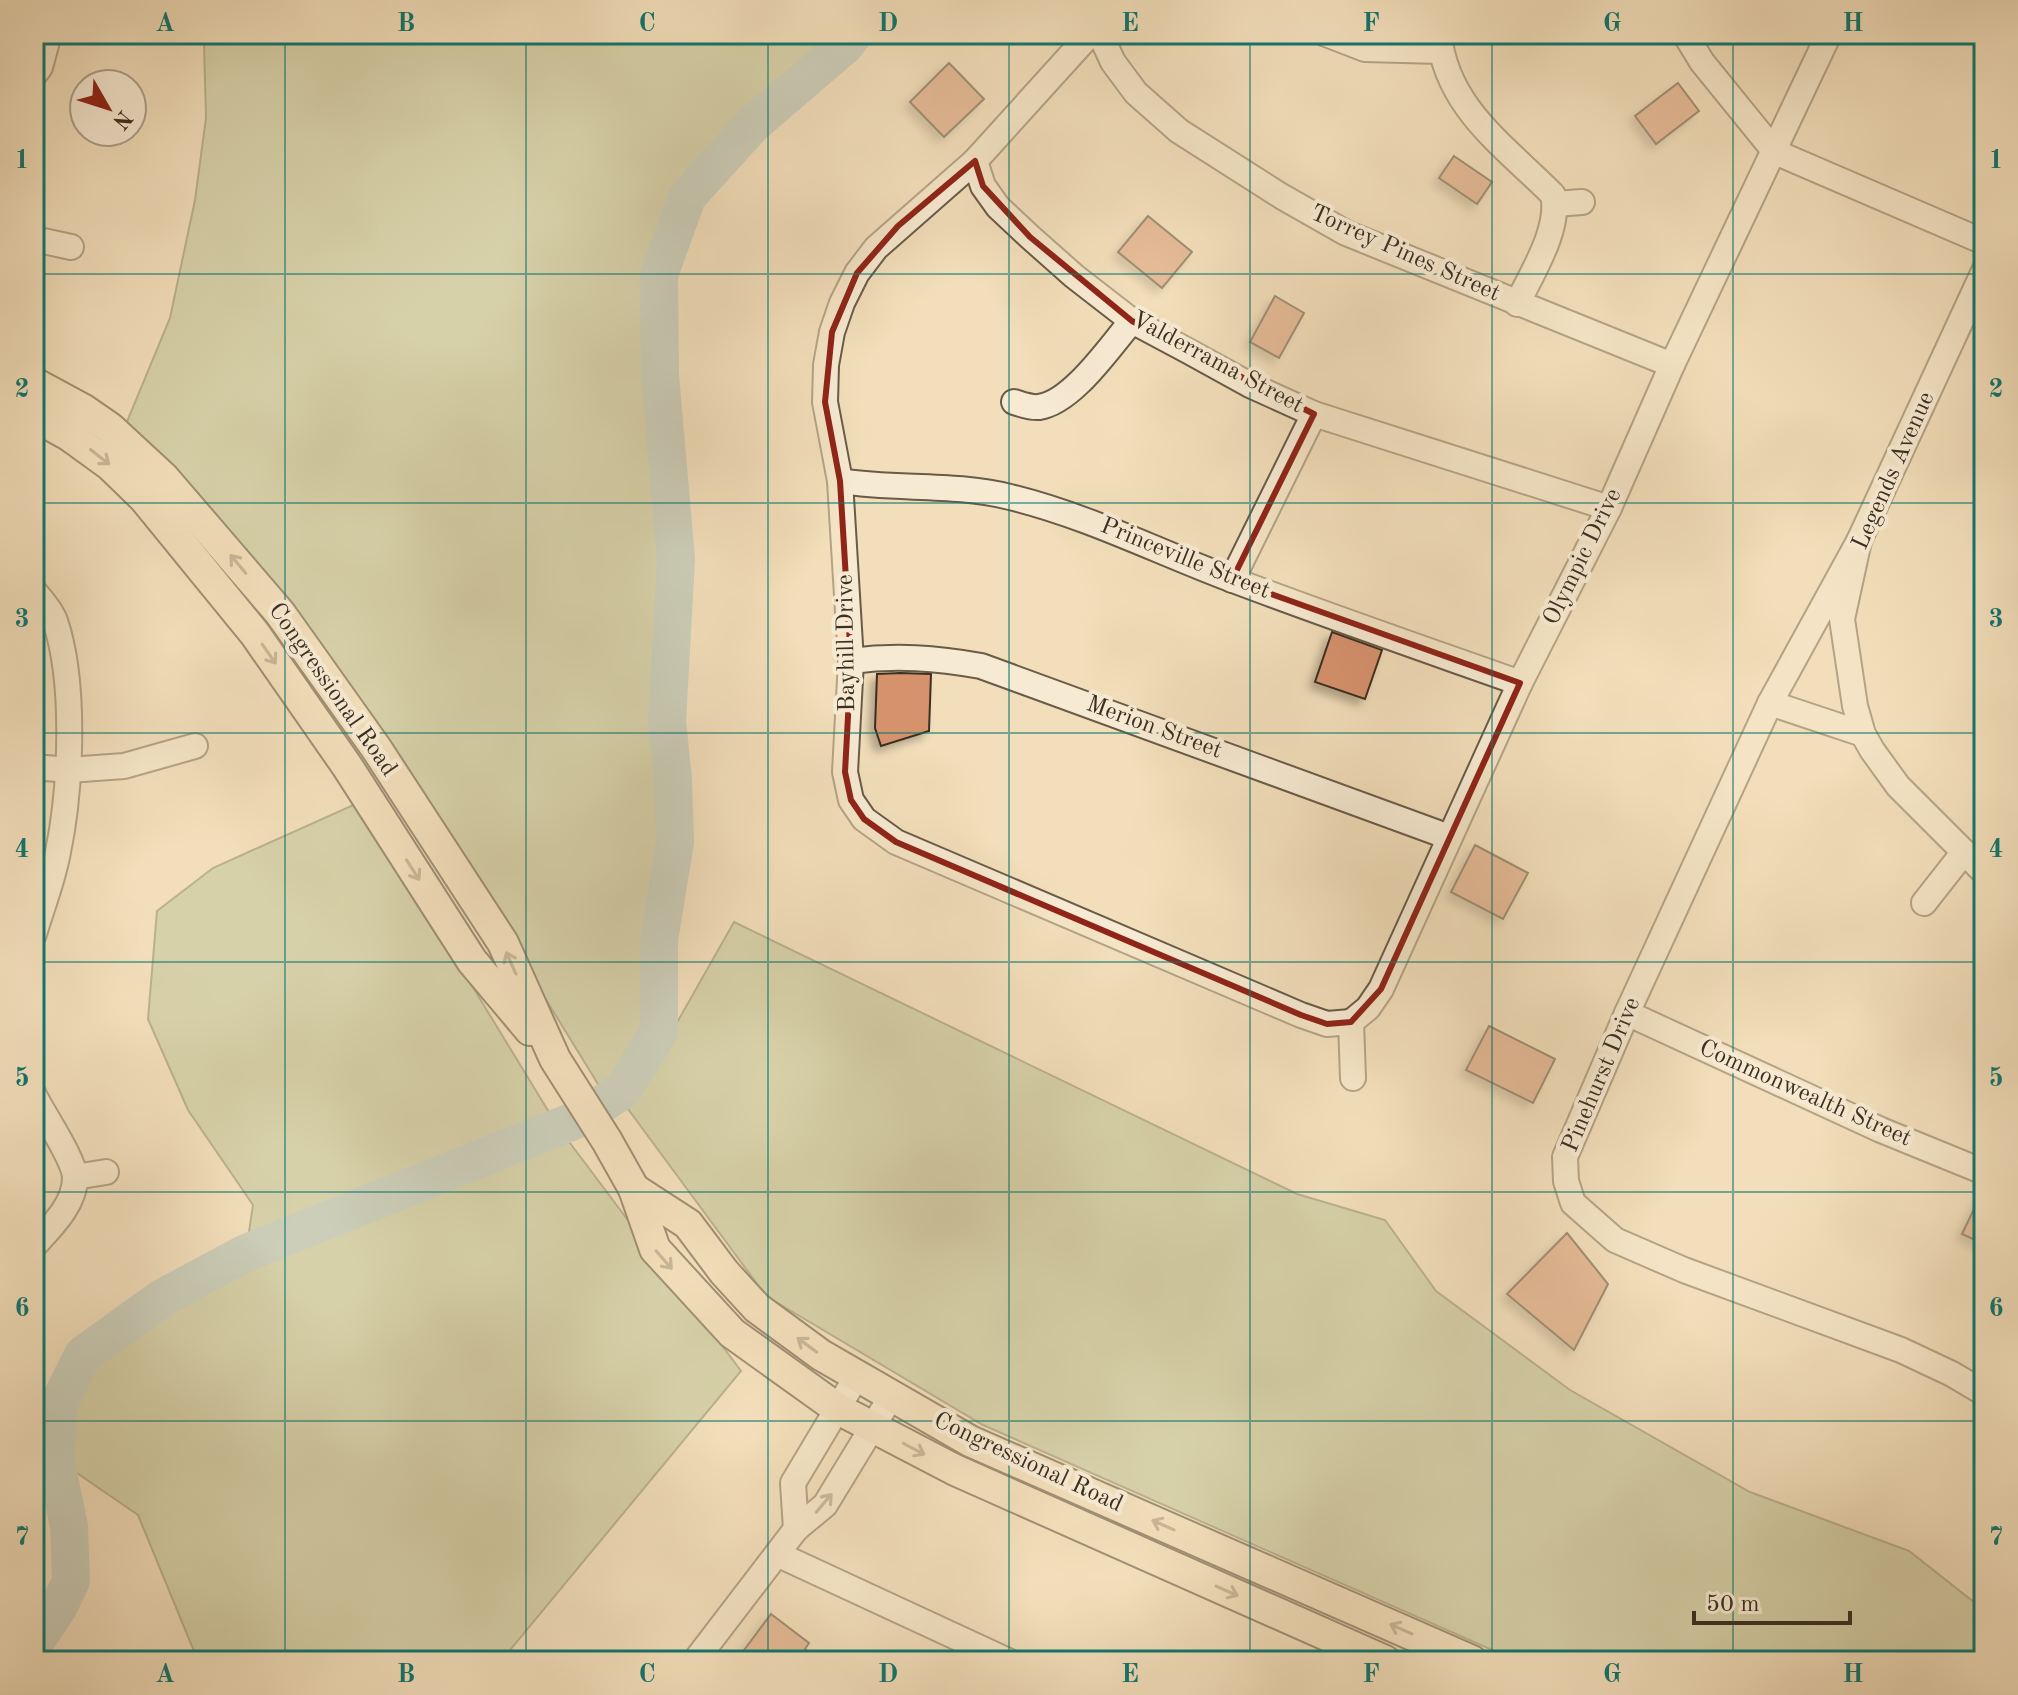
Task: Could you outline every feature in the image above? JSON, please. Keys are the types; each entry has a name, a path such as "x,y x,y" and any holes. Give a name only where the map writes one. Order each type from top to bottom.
{"main road":[{"name":"Congressional Road","path":"34,383 110,428 155,469 280,613 376,748 503,943 556,1062"},
{"name":"Congressional Road","path":"34,416 92,451 144,498 255,634 347,766 472,961 556,1062 634,1189 655,1249 732,1333 838,1409 955,1470 1385,1661"},
{"name":"Congressional Road","path":"634,1189 688,1224 724,1272 757,1308 821,1355 970,1441 1472,1661"}],"street":[{"path":"34,75 40,67 49,34"},
{"name":"Bayhill Drive","path":"1090,34 975,161 876,248 857,273 832,332 826,365 825,402 840,481 851,661 845,772 851,800 864,819 896,842 1301,1015 1327,1024 1351,1022"},
{"name":"Torrey Pines Street","path":"1100,34 1113,62 1136,93 1179,131 1226,163 1346,233 1672,365"},
{"path":"1326,34 1365,49 1439,43 1449,77 1462,101 1495,142 1553,195 1555,204 1548,235 1517,304"},
{"path":"1685,34 1702,62 1775,152 1984,242"},
{"name":"Olympic Drive","path":"1351,1022 1368,1008 1381,989 1520,683 1609,508 1672,365 1829,34"},
{"name":"Valderrama Street","path":"975,161 983,186 998,207 1074,276 1132,321 1250,385 1314,414 1609,508"},
{"path":"1555,204 1582,202"},
{"path":"34,239 71,247"},
{"name":"Legends Avenue","path":"1984,271 1859,541 1842,619 1849,677 1863,734 1898,786 1984,872"},
{"path":"1014,402 1037,407 1057,400 1082,380 1132,321"},
{"path":"1232,580 1314,414"},
{"name":"Princeville Street","path":"840,481 876,487 961,488 1062,512 1121,533 1232,580 1520,683"},
{"name":"Pinehurst Drive","path":"1859,541 1770,703 1627,1013 1565,1157 1566,1181 1573,1203 1615,1240 1647,1256 1901,1350 1984,1393"},
{"path":"34,591 54,618 63,657 69,770 58,856 34,934"},
{"name":"Merion Street","path":"851,661 885,656 935,658 981,666 1449,837"},
{"path":"1770,703 1863,734"},
{"path":"34,767 69,770 124,766 195,746"},
{"path":"1924,903 1964,852"},
{"name":"Commonwealth Street","path":"1627,1013 1881,1130 1984,1172"},
{"path":"1351,1022 1353,1078"},
{"path":"34,1095 70,1159 75,1177 71,1197 34,1246"},
{"path":"75,1177 106,1172"},
{"path":"796,1529 793,1483 857,1376"},
{"path":"695,1661 796,1529 825,1505 892,1395"},
{"path":"777,1554 1008,1661"}],"highlighted area":[{"path":"975,161 983,186 1030,237 1132,321 1314,414 1232,580 1520,683 1381,989 1351,1022 1327,1024 896,842 864,819 851,800 845,772 851,661 840,481 825,402 832,332 857,273 898,226"}],"green space":[{"path":"207,34 854,34 753,124 687,197 659,275 660,376 676,559 667,722 675,842 659,940 659,1031 631,1091 606,1097 393,751 126,424 170,318 195,200 206,118 204,44"},
{"path":"360,802 558,1127 741,1371 501,1661 196,1661 138,1515 55,1458 59,1403 83,1355 162,1298 246,1252 253,1205 188,1110 148,1019 157,911 213,868"},
{"path":"734,922 1297,1194 1385,1220 1436,1291 1570,1390 1750,1492 1909,1551 1984,1610 1984,1661 1517,1661 983,1425 766,1296 628,1109"}],"building":[{"path":"949,63 984,99 944,137 910,102"},
{"path":"1678,83 1699,111 1656,144 1635,116"},
{"path":"1454,156 1492,182 1477,204 1439,178"},
{"path":"1148,216 1192,252 1162,288 1118,252"},
{"path":"1275,296 1304,313 1279,358 1250,342"},
{"path":"1332,632 1382,650 1365,699 1315,682"},
{"path":"877,674 931,674 929,731 881,746 875,728"},
{"path":"1475,845 1528,873 1503,919 1451,892"},
{"path":"1489,1026 1555,1059 1533,1103 1466,1070"},
{"path":"1984,1188 1984,1244 1962,1234"},
{"path":"1567,1233 1608,1284 1574,1350 1507,1294"},
{"path":"771,1614 809,1643 805,1649 820,1661 736,1661"}],"waterway":[{"path":"34,1644 58,1608 71,1581 69,1526 55,1458 59,1403 83,1355 162,1298 246,1253 581,1118 623,1090 659,1031 659,940 675,842 667,722 676,559 660,376 659,275 687,197 753,124 854,34"}]}
